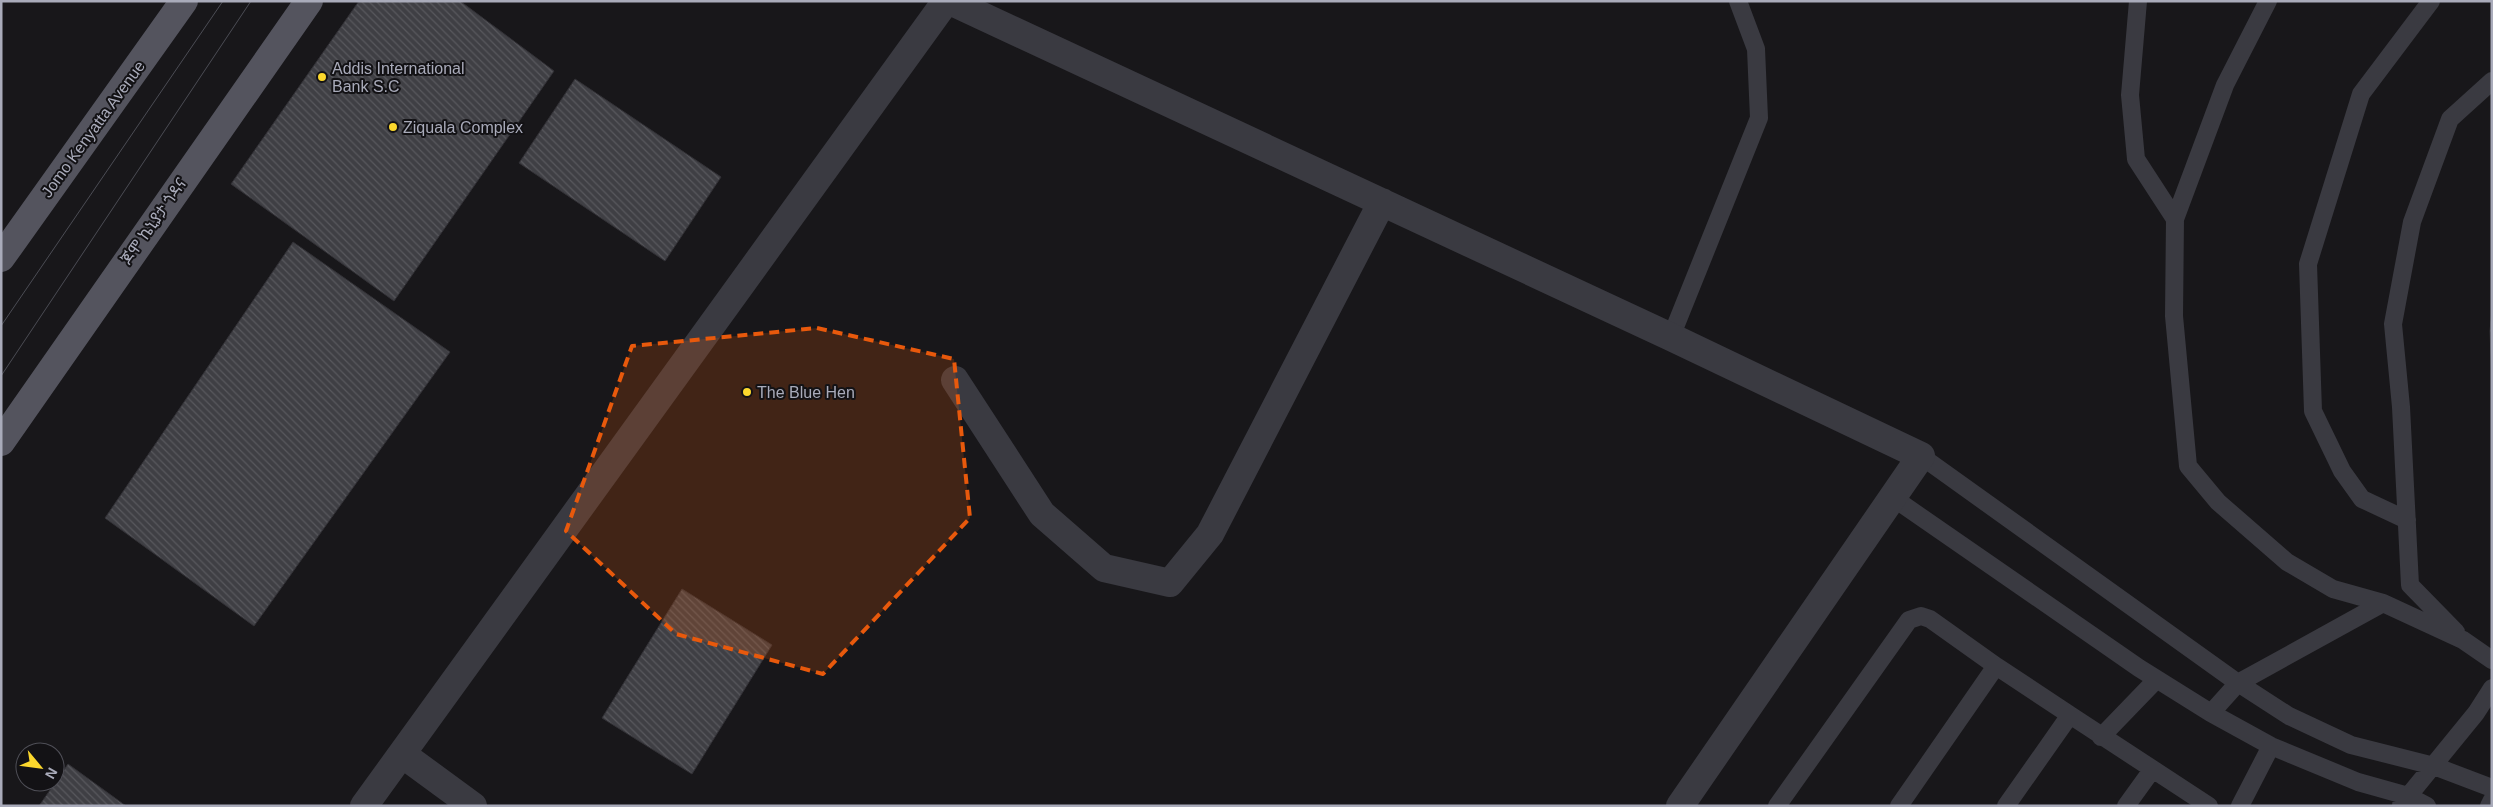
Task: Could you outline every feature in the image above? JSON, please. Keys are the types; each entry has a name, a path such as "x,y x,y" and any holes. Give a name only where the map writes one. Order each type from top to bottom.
{"main road":[{"name":"Jomo Kenyatta Avenue","path":"1,258 184,1"},
{"name":"ጆሞ ኬኒያታ ጎዳና","path":"1,442 309,1"}],"street":[{"path":"364,806 948,1 1671,337 1921,456 1680,806"},
{"path":"955,380 1042,514 1104,568 1170,583 1210,534 1382,202"},
{"path":"402,754 473,806"}],"lane":[{"path":"1671,337 1759,118 1756,49 1738,1"},
{"path":"2138,1 2130,95 2136,159 2175,219"},
{"path":"2268,1 2225,85 2175,219 2174,316 2188,466 2218,502 2286,562 2333,590 2384,603 2464,640"},
{"path":"2407,520 2362,499 2342,471 2313,412 2308,264 2361,94 2431,1"},
{"path":"2492,81 2450,119 2412,222 2393,324 2401,407 2410,584 2464,640 2492,660"},
{"path":"1921,456 2238,683 2289,716 2351,745 2434,766 2492,788"},
{"path":"1892,498 2156,678 2211,713 2271,746 2404,801 2427,806"},
{"path":"2211,713 2238,683 2384,603"},
{"path":"1777,806 1909,620 1920,616 1930,619 2101,737 2209,806"},
{"path":"1898,806 1996,666"},
{"path":"2101,737 2156,678"},
{"path":"2404,801 2476,713 2492,688"},
{"path":"2006,806 2070,715"},
{"path":"2240,806 2271,746"},
{"path":"2126,806 2152,770"},
{"path":"2488,806 2492,800"}],"highlighted area":[{"path":"817,328 954,359 970,518 823,674 676,634 566,531 632,346"}],"building":[{"name":"Ziquala Complex","path":"359,1 460,1 554,71 394,301 231,184"},
{"path":"575,79 721,177 665,261 519,163"},
{"path":"293,242 450,352 254,626 105,518"},
{"path":"2492,310 2492,381 2490,331"},
{"path":"682,589 772,645 692,774 602,718"},
{"path":"68,764 126,806 39,806 49,792 65,792 65,768"}],"tram line":[{"path":"1,326 223,1"},
{"path":"1,376 251,1"}],"place":[{"name":"Addis International Bank S.C","path":"322,77"},
{"name":"Ziquala Complex","path":"393,127"},
{"name":"The Blue Hen","path":"747,392"}]}
